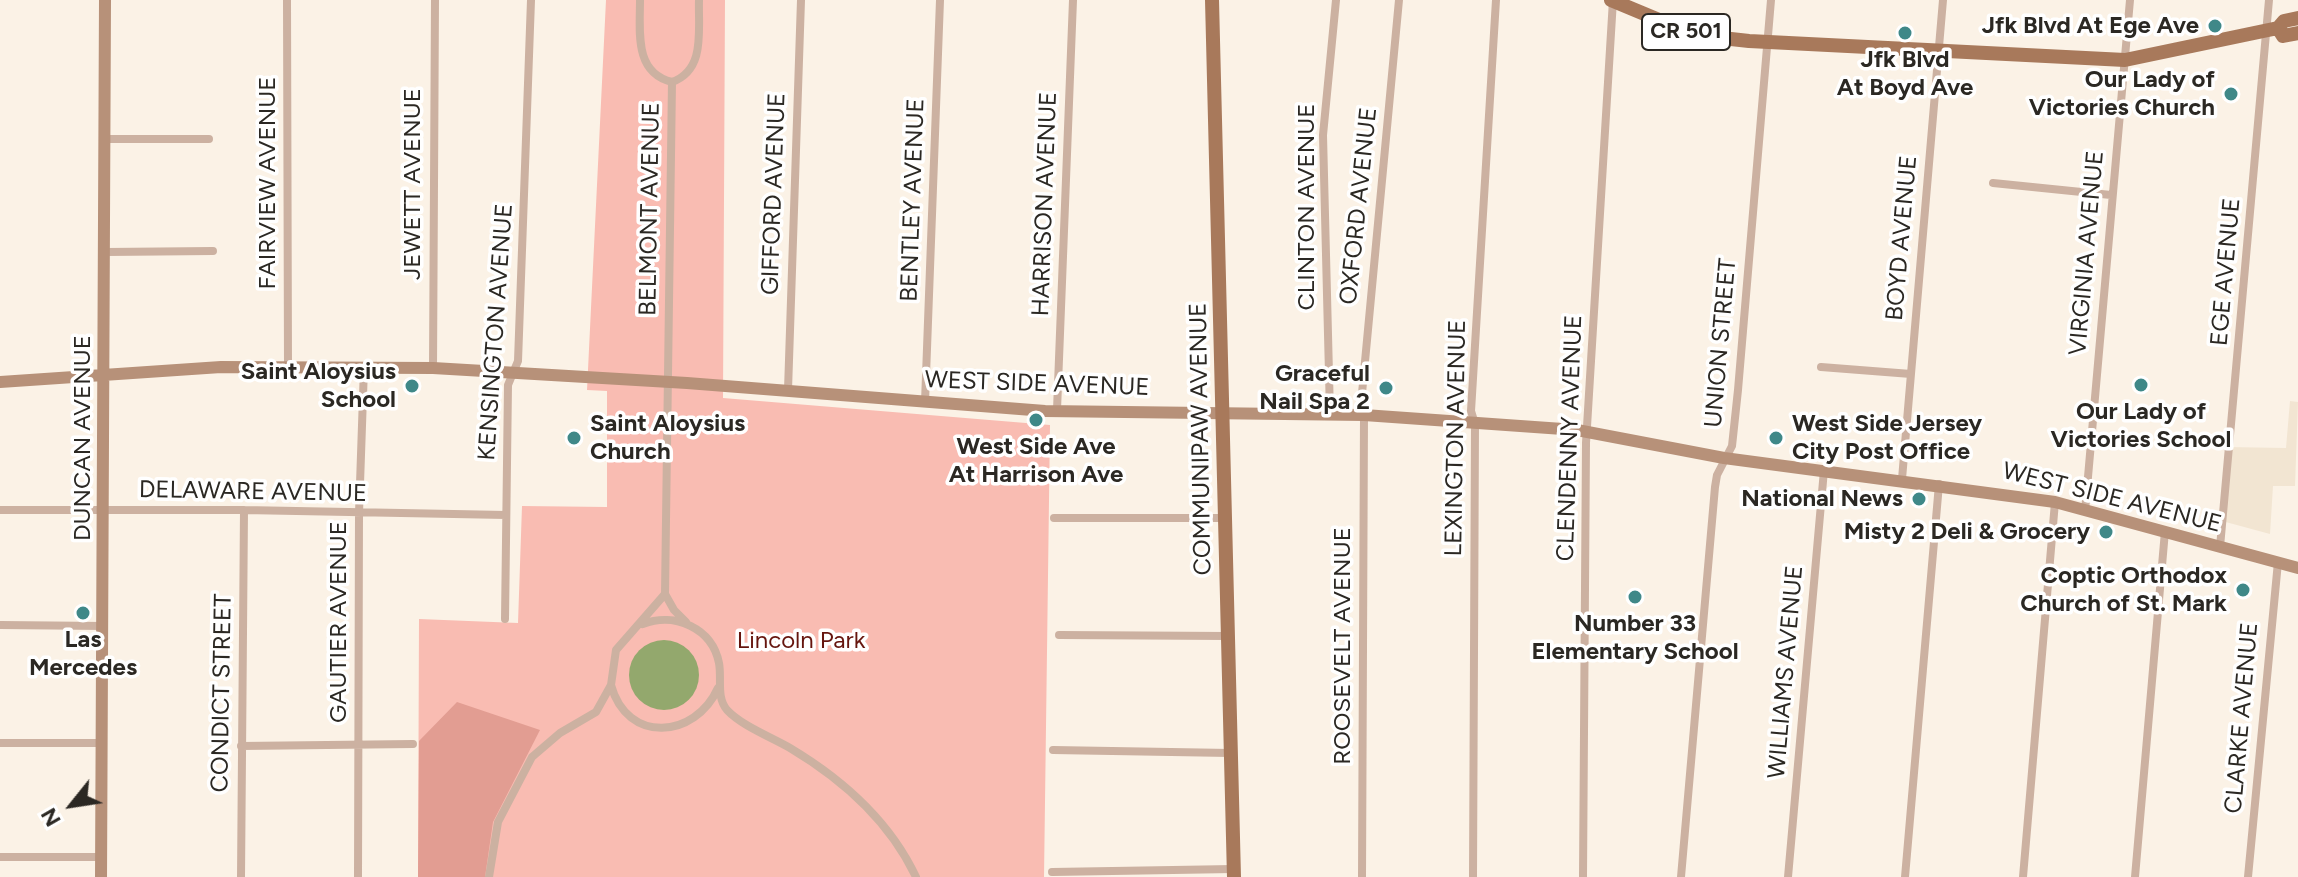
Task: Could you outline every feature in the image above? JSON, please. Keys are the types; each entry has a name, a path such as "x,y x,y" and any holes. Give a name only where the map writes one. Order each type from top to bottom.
{"main road":[{"name":"DUNCAN AVENUE","path":"101,877 105,0"},
{"name":"COMMUNIPAW AVENUE","path":"1212,0 1233,873"},
{"name":"CR 501","path":"1613,0 1695,35 1767,42 2125,60 2272,29 2284,21 2298,18"},
{"name":"CR 501","path":"2272,29 2283,36 2298,33"},
{"name":"WEST SIDE AVENUE","path":"0,382 288,367 433,368 1057,410 1364,415 1588,432 1724,458 1902,479 2055,502 2298,568"}],"street":[{"name":"FAIRVIEW AVENUE","path":"287,0 288,367"},
{"name":"JEWETT AVENUE","path":"433,368 435,0"},
{"name":"KENSINGTON AVENUE","path":"505,619 508,385 518,361 531,0"},
{"path":"640,0 640,48 643,58 659,79 672,82"},
{"name":"BELMONT AVENUE","path":"667,382 672,82 682,79 696,63 699,0"},
{"name":"GIFFORD AVENUE","path":"788,390 801,0"},
{"name":"BENTLEY AVENUE","path":"925,402 940,0"},
{"name":"HARRISON AVENUE","path":"1057,410 1073,0"},
{"name":"CLINTON AVENUE","path":"1330,414 1323,135 1336,0"},
{"name":"OXFORD AVENUE","path":"1364,415 1361,404 1370,294 1399,0"},
{"name":"LEXINGTON AVENUE","path":"1473,877 1475,424 1471,411 1496,0"},
{"name":"CLENDENNY AVENUE","path":"1583,877 1588,432 1613,0"},
{"name":"UNION STREET","path":"1681,877 1715,487 1724,458 1732,446 1738,390 1771,0"},
{"name":"BOYD AVENUE","path":"1902,479 1943,0"},
{"name":"VIRGINIA AVENUE","path":"2085,511 2130,0"},
{"name":"EGE AVENUE","path":"2220,547 2272,29 2269,0"},
{"path":"106,139 209,139"},
{"path":"1993,183 2111,195"},
{"path":"106,252 213,251"},
{"name":"GAUTIER AVENUE","path":"358,877 359,513 364,367"},
{"path":"1821,367 1911,374"},
{"path":"667,382 665,594 674,610 713,646 723,704 730,713 816,764 847,789 876,817 907,857 916,877"},
{"name":"ROOSEVELT AVENUE","path":"1362,877 1364,415"},
{"name":"WILLIAMS AVENUE","path":"1788,877 1824,470"},
{"path":"1905,877 1939,484"},
{"path":"2023,877 2055,502"},
{"name":"DELAWARE AVENUE","path":"0,510 244,510 506,515"},
{"name":"CONDICT STREET","path":"241,877 244,510"},
{"path":"1054,518 1224,518"},
{"path":"2135,877 2165,531"},
{"name":"CLARKE AVENUE","path":"2248,877 2278,562"},
{"path":"489,877 498,822 532,757 560,733 596,712 611,685 616,650 665,594"},
{"path":"639,626 663,619 688,624"},
{"path":"0,625 104,626"},
{"path":"1059,635 1227,636"},
{"path":"611,685 616,698 632,717 641,723 671,728 700,716 717,690 720,679"},
{"path":"0,743 101,743"},
{"path":"241,746 413,744"},
{"path":"1053,750 1230,753"},
{"path":"0,857 101,857"},
{"path":"1052,872 1233,873"}],"shaded area":[{"path":"2290,401 2298,402 2295,486 2273,486 2270,534 2222,521 2227,447 2286,448"},
{"path":"664,640 689,650 699,675 689,700 664,710 639,700 629,675 639,650"},
{"path":"457,702 540,730 493,822 485,877 418,877 419,741"}],"green space":[{"name":"Lincoln Park","path":"606,0 725,0 723,398 1050,425 1044,877 418,877 419,619 518,623 522,506 607,507 607,391 587,390"}],"place":[{"name":"Jfk Blvd At Ege Ave","path":"2215,26"},
{"name":"Jfk Blvd At Boyd Ave","path":"1905,33"},
{"name":"Our Lady of Victories Church","path":"2231,94"},
{"name":"Our Lady of Victories School","path":"2141,385"},
{"name":"Saint Aloysius School","path":"412,386"},
{"name":"Graceful Nail Spa 2","path":"1386,388"},
{"name":"West Side Ave At Harrison Ave","path":"1036,420"},
{"name":"Saint Aloysius Church","path":"574,438"},
{"name":"West Side Jersey City Post Office","path":"1776,438"},
{"name":"National News","path":"1919,499"},
{"name":"Misty 2 Deli & Grocery","path":"2106,532"},
{"name":"Coptic Orthodox Church of St. Mark","path":"2243,590"},
{"name":"Number 33 Elementary School","path":"1635,597"},
{"name":"Las Mercedes","path":"83,613"}]}
